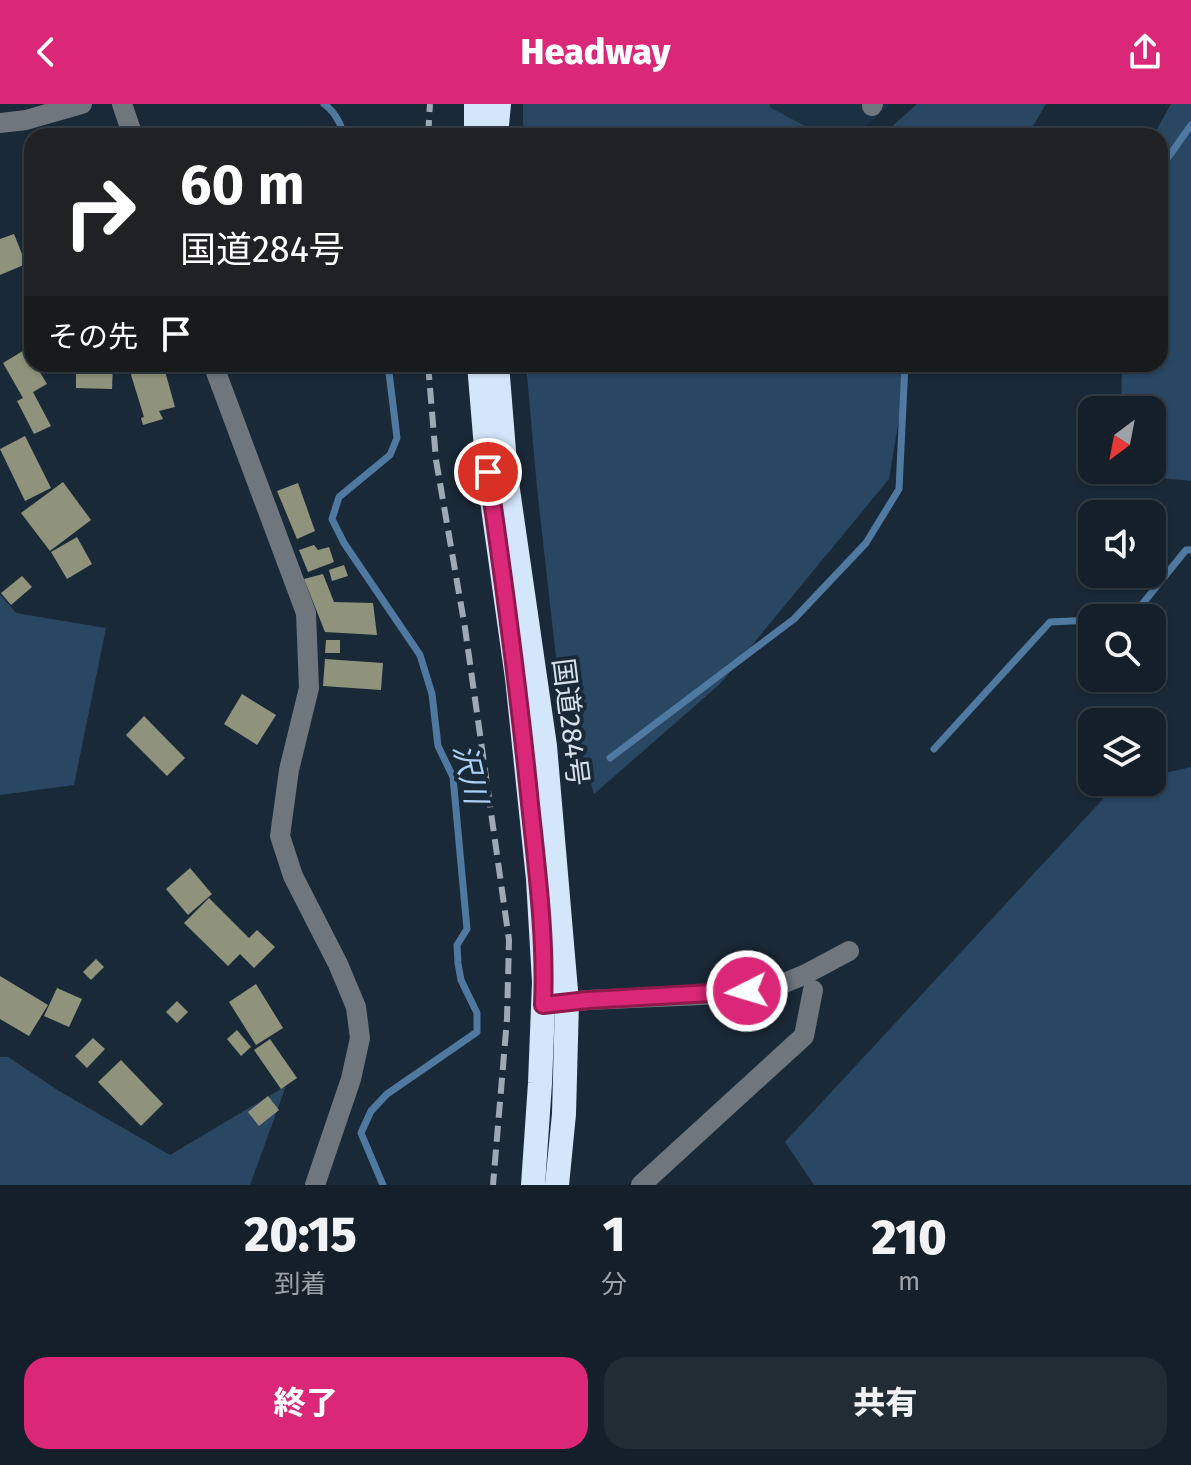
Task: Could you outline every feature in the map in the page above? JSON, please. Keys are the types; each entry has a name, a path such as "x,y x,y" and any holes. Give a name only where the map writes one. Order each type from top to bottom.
{"highway":[{"path":"476,104 476,128"},
{"path":"497,128 499,104"},
{"name":"国道284号","path":"480,372 488,472 517,678 538,879 544,982 555,1003 533,1185"},
{"name":"国道284号","path":"498,372 506,476 545,746 555,1003 564,1114 557,1185"}],"street":[{"path":"0,123 26,120 82,104"},
{"path":"122,104 130,128"},
{"path":"216,372 306,613 309,688 289,770 280,836 293,876 338,964 356,1007 360,1038 351,1079 315,1185"},
{"path":"555,1003 770,989 849,951"},
{"path":"641,1185 804,1036 813,990"}],"shaded area":[{"path":"523,104 769,104 809,128 523,128"},
{"path":"752,104 890,104 864,128 822,128 764,122"},
{"path":"917,104 1046,104 1032,128 890,128"},
{"path":"1171,104 1191,104 1191,481 1166,479 1166,396 1121,396 1122,372 1168,372 1168,128 1158,128"},
{"path":"527,372 907,372 889,479 720,684 594,794 556,657"},
{"path":"0,594 16,613 106,628 74,785 0,795"},
{"path":"1191,767 1191,1185 814,1185 785,1142 1106,796 1166,796 1166,773"},
{"path":"0,1057 8,1057 59,1091 170,1155 286,1086 250,1185 0,1185"}],"building":[{"path":"14,234 24,265 0,275 0,239"},
{"path":"24,350 24,372 40,372 47,384 33,392 51,426 34,434 17,401 23,398 3,363"},
{"path":"76,372 113,372 112,389 76,388"},
{"path":"130,372 165,372 175,407 159,411 163,419 143,425 141,418 144,417"},
{"path":"25,436 51,488 25,501 0,449"},
{"path":"63,482 91,520 50,551 21,513"},
{"path":"298,483 315,531 297,539 277,491"},
{"path":"77,537 92,564 67,579 51,552"},
{"path":"314,545 318,550 329,547 334,562 308,572 299,550"},
{"path":"344,565 348,576 332,581 329,570"},
{"path":"323,574 334,602 373,603 377,635 325,632 304,579"},
{"path":"22,576 32,587 11,605 1,593"},
{"path":"326,640 340,640 340,653 325,653"},
{"path":"325,659 383,663 381,690 323,686"},
{"path":"242,694 276,715 257,745 224,724"},
{"path":"144,716 185,758 167,776 126,735"},
{"path":"190,868 212,894 188,915 166,889"},
{"path":"209,898 249,938 257,930 275,947 254,968 240,954 228,966 184,923"},
{"path":"96,959 104,967 91,980 83,972"},
{"path":"0,976 48,1005 29,1036 0,1019"},
{"path":"256,984 283,1028 256,1045 229,1002"},
{"path":"57,988 82,999 69,1027 44,1016"},
{"path":"177,1001 188,1012 177,1023 166,1012"},
{"path":"237,1030 251,1047 241,1056 227,1039"},
{"path":"93,1038 105,1049 87,1068 75,1056"},
{"path":"270,1039 297,1078 281,1089 254,1050"},
{"path":"121,1060 163,1104 141,1126 98,1082"},
{"path":"268,1096 279,1110 259,1126 248,1112"}],"waterway":[{"name":"沢川","path":"324,104 341,128"},
{"path":"1168,158 1191,125"},
{"name":"沢川","path":"383,1185 361,1133 371,1111 387,1094 477,1032 477,1013 461,980 458,963 457,945 467,929 453,777 438,746 432,694 420,655 344,543 332,519 339,497 390,455 397,438 389,372"},
{"path":"610,758 794,619 866,543 899,489 905,372"},
{"path":"1142,604 1186,550 1191,550"},
{"path":"934,749 1050,622 1078,621"}],"railway":[{"path":"428,128 430,104"},
{"path":"429,372 436,460 465,628 509,940 507,1019 493,1185"}],"route":[{"path":"488,472 517,678 538,879 543,1005 747,991"}]}
